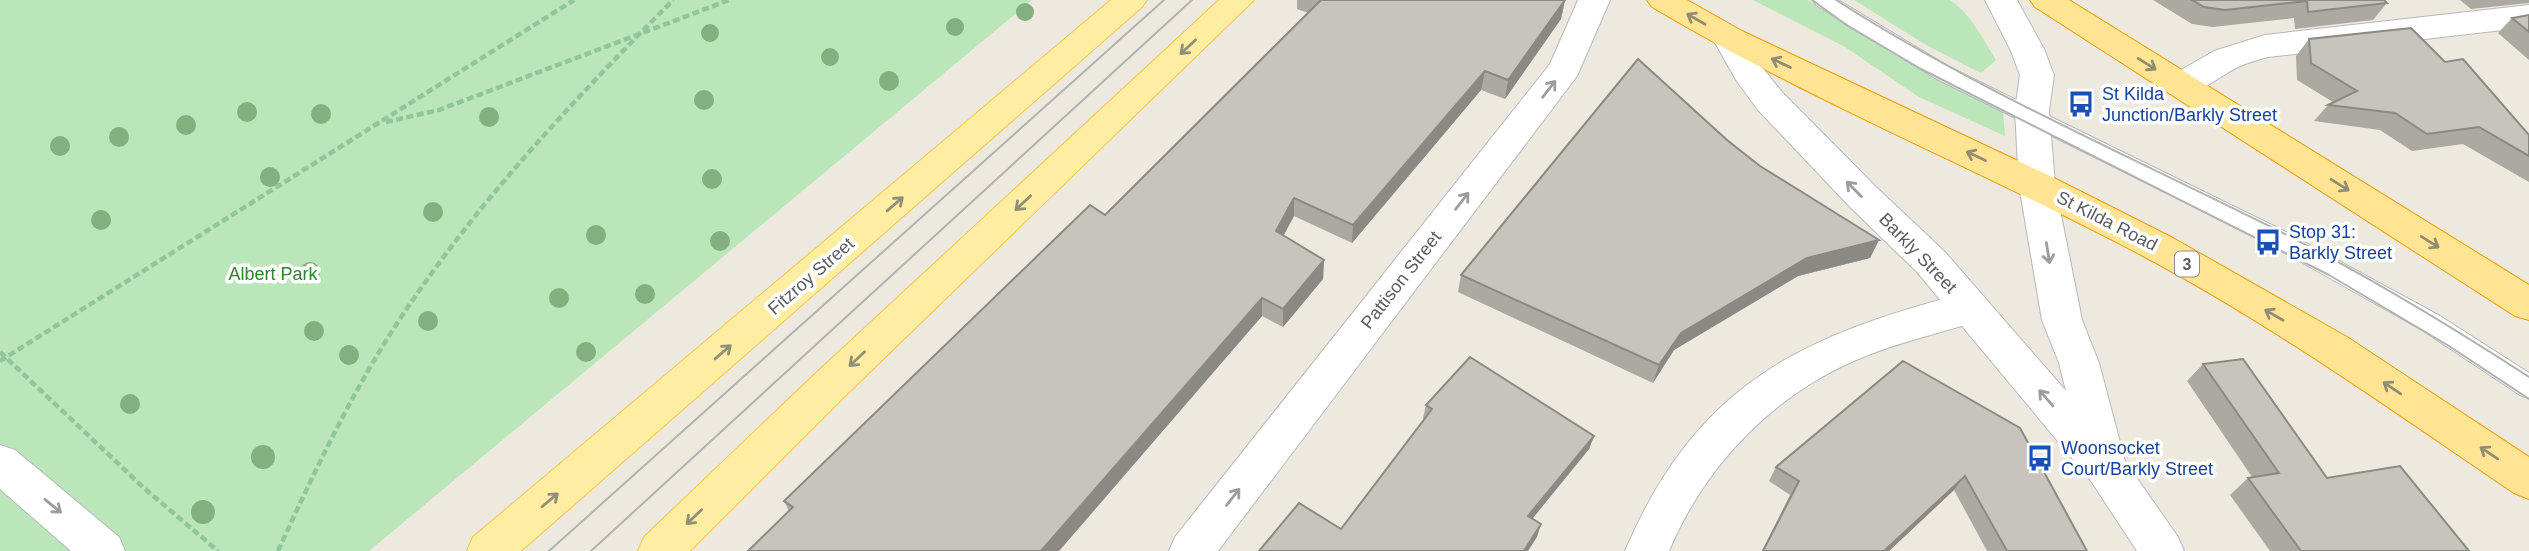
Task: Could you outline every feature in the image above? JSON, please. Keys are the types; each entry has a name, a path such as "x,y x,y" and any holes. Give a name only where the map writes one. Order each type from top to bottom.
{"highway":[{"name":"St Kilda Road","path":"1662,0 1730,39 2038,185 2160,248 2333,349 2529,481"},
{"path":"2046,0 2529,305"}],"main road":[{"name":"Fitzroy Street","path":"489,551 1131,0"},
{"path":"660,551 830,385 1238,0"}],"street":[{"name":"Pattison Street","path":"1191,551 1565,68 1594,0"},
{"name":"Barkly Street","path":"2001,0 2028,49 2037,75 2033,117 2038,185 2058,306 2079,363 2106,468"},
{"path":"2181,85 2232,56 2265,46 2514,11"},
{"name":"Barkly Street","path":"1730,39 1748,72 1770,101 1862,197 1931,262 2106,468 2162,551"},
{"path":"1647,551 1680,487 1715,438 1754,399 1795,371 1842,348 1933,317 1970,308"},
{"path":"0,463 103,551"}],"lane":[{"path":"1823,0 1942,73 2284,242 2431,323 2529,387"}],"path":[{"path":"0,361 574,0"},
{"path":"278,551 339,419 379,351 421,289 499,187 638,34 673,0"},
{"path":"382,123 439,110 729,0"},
{"path":"0,352 144,488 218,551"}],"green space":[{"name":"Albert Park","path":"0,0 1032,0 369,551 0,551"},
{"path":"1753,0 1808,0 1895,55 2003,111 2005,136 1919,97 1845,47"},
{"path":"1854,0 1950,0 1970,20 1996,60 1981,73 1926,45"}],"building":[{"path":"1321,0 1565,0 1508,80 1485,71 1353,225 1294,198 1276,231 1324,260 1283,309 1262,298 1041,551 748,551 793,507 784,501 1090,205 1105,215"},
{"path":"2192,0 2384,0 2387,3 2308,12 2307,1 2225,10 2204,7"},
{"path":"2529,15 2529,32 2512,18"},
{"path":"2411,28 2445,62 2463,59 2529,135 2529,156 2479,127 2427,134 2395,113 2328,105 2357,91 2311,63 2309,39"},
{"path":"1638,59 1727,140 1760,166 1879,240 1807,258 1681,333 1659,365 1461,275"},
{"path":"1470,357 1594,436 1528,516 1541,524 1524,551 1259,551 1299,503 1341,529 1432,409 1426,405"},
{"path":"2243,359 2327,478 2400,466 2469,551 2301,551 2248,478 2279,473 2203,364"},
{"path":"1903,361 2020,428 2087,551 2007,551 1965,476 1884,551 1763,551 1799,481 1776,467"}],"tram line":[{"path":"549,551 1164,0"},
{"path":"591,551 1192,0"},
{"path":"1812,0 1848,26 1921,69 2329,275 2449,346 2529,399"},
{"path":"1836,0 1996,92 2338,262 2529,377"}],"place":[{"name":"St Kilda Junction/Barkly Street","path":"2081,104"},
{"name":"Stop 31: Barkly Street","path":"2268,242"},
{"name":"Woonsocket Court/Barkly Street","path":"2040,458"}]}
